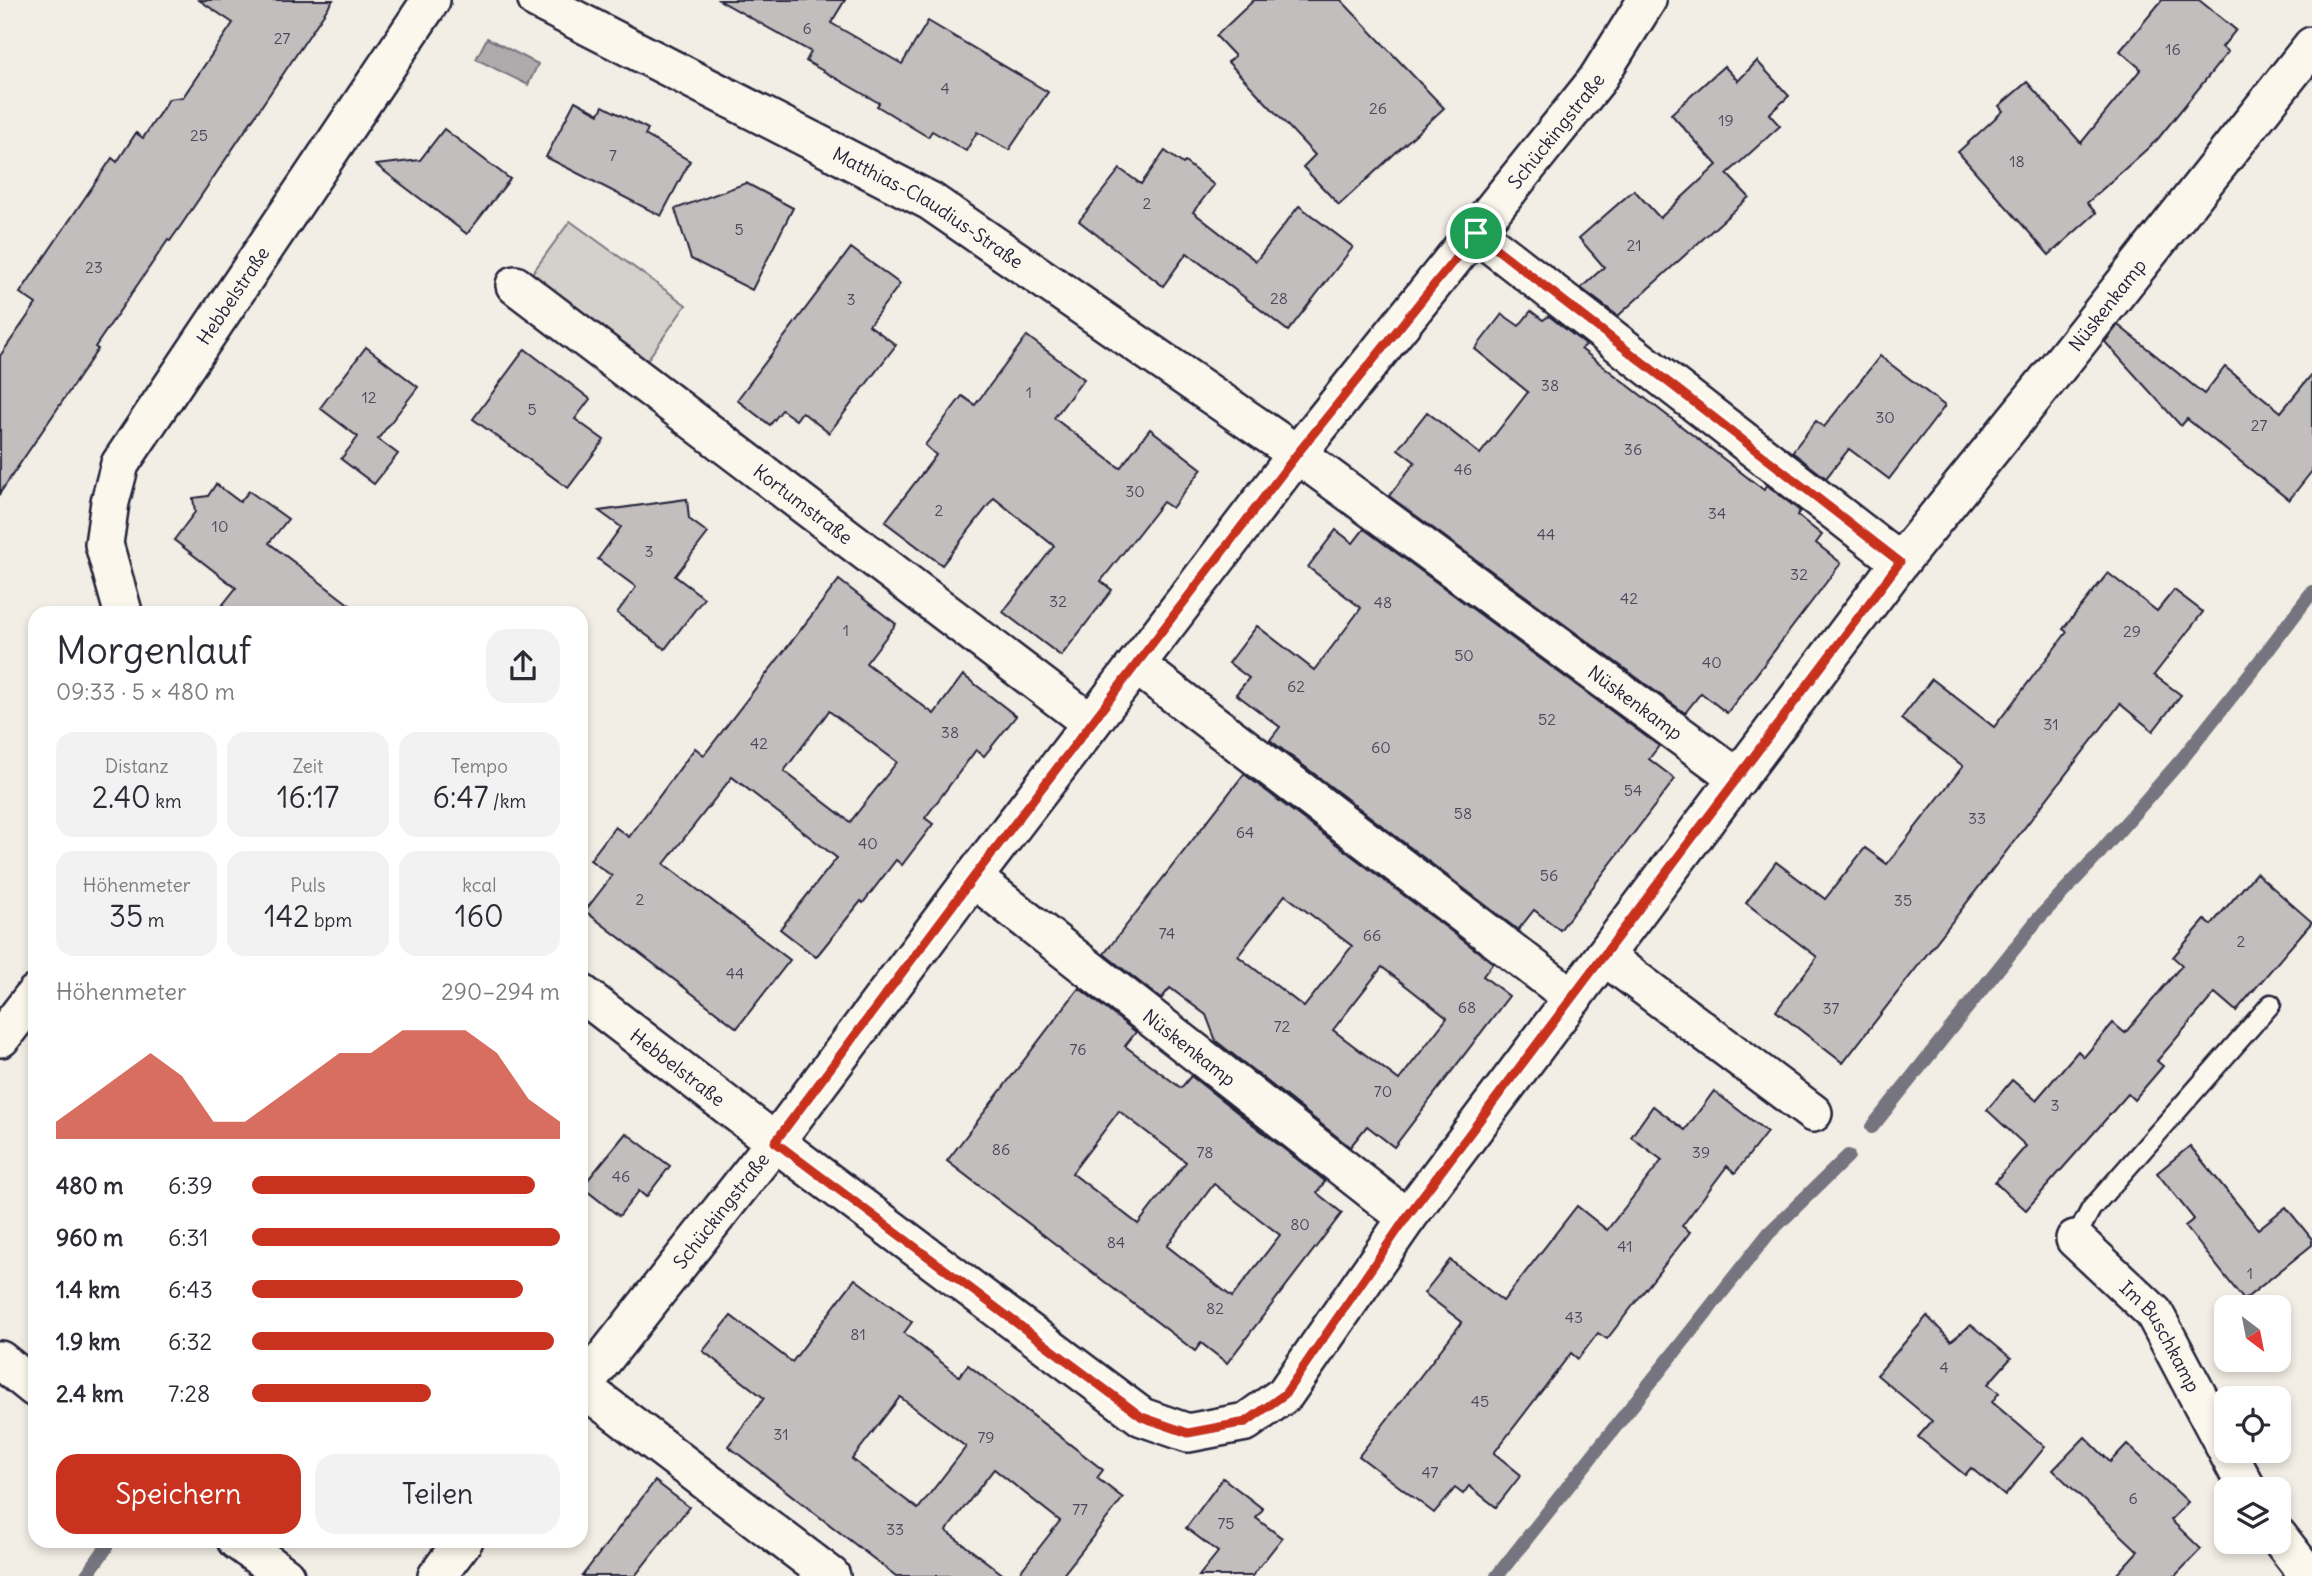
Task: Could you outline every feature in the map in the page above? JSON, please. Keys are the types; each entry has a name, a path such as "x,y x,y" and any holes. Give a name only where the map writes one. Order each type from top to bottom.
{"street":[{"name":"Hebbelstraße","path":"122,606 104,544 110,502 120,464 431,0"},
{"name":"Matthias-Claudius-Straße","path":"537,0 930,201 1297,454"},
{"name":"Schückingstraße","path":"588,1378 775,1142 1297,454 1595,82 1647,0"},
{"name":"Nüskenkamp","path":"775,1142 1142,1417 1188,1433 1246,1422 1285,1394 1406,1218 1900,562 2312,46"},
{"path":"1476,233 1900,562"},
{"name":"Kortumstraße","path":"515,285 1091,723"},
{"name":"Nüskenkamp","path":"1297,454 1738,778"},
{"path":"1136,665 1573,998"},
{"name":"Nüskenkamp","path":"973,878 1406,1218"},
{"path":"1604,956 1814,1113"},
{"name":"Hebbelstraße","path":"588,998 775,1142"},
{"path":"1,1038 28,1003"},
{"name":"Im Buschkamp","path":"2075,1239 2154,1313 2214,1427"},
{"path":"0,1360 28,1382"},
{"name":"Schückingstraße","path":"588,1392 831,1576"},
{"path":"247,1548 285,1576"},
{"path":"436,1576 458,1548"},
{"path":"2291,1553 2309,1576"}],"lane":[{"path":"2075,1239 2091,1209 2272,1004"}],"shaded area":[{"path":"487,38 538,64 528,85 476,59"},
{"path":"570,221 686,305 645,363 528,279"}],"building":[{"path":"199,0 333,0 182,224 170,241 168,240 95,347 98,349 0,493 0,356 36,304 20,293 112,158 117,162 136,133 143,138 169,99 183,97 233,23"},
{"path":"719,0 845,0 831,23 902,64 928,21 1048,92 1009,150 977,132 966,151 932,131 928,137 877,106 879,103 806,61 811,52"},
{"path":"1254,0 1341,0 1444,108 1339,205 1303,167 1315,155 1228,62 1235,56 1216,36"},
{"path":"2162,0 2199,0 2236,30 2222,47 2228,52 2157,140 2087,203 2096,213 2049,255 1958,152 2003,111 1999,106 2027,82 2081,143 2141,69 2120,51"},
{"path":"1757,61 1789,96 1769,114 1780,126 1727,174 1749,197 1618,316 1581,288 1604,267 1579,238 1634,190 1660,218 1717,165 1671,114 1724,66 1738,81"},
{"path":"575,101 599,114 603,106 648,129 645,135 690,161 661,216 546,157"},
{"path":"444,129 510,179 467,234 376,165 420,160"},
{"path":"1165,151 1183,164 1185,162 1214,185 1193,212 1256,261 1299,206 1353,247 1288,331 1187,253 1163,286 1079,221 1120,169 1141,184"},
{"path":"746,183 793,208 752,290 691,259 675,209"},
{"path":"851,248 900,284 869,325 896,345 829,433 802,412 796,420 782,410 770,425 737,400"},
{"path":"1531,311 1543,320 1549,316 1586,345 1581,349 1764,490 1767,485 1800,511 1797,515 1822,535 1816,543 1841,563 1727,713 1701,693 1685,713 1389,496 1415,462 1398,449 1427,412 1480,454 1528,392 1475,349 1502,314 1519,326"},
{"path":"2118,325 2204,394 2225,367 2281,412 2312,374 2312,471 2289,500 2187,419 2181,426 2105,342"},
{"path":"1027,336 1084,379 1054,418 1120,468 1150,429 1202,469 1172,508 1163,502 1101,581 1112,590 1061,656 1003,612 1054,546 994,498 942,565 885,522 936,455 925,445 962,396 975,405"},
{"path":"366,347 418,387 378,439 398,454 374,484 341,459 358,437 320,408"},
{"path":"525,349 590,399 575,419 604,440 568,488 473,419"},
{"path":"1880,356 1945,406 1889,479 1849,449 1826,478 1792,452 1816,421 1824,427"},
{"path":"216,484 240,502 249,491 288,519 269,543 351,606 222,606 236,588 174,540 195,512 193,498 208,496"},
{"path":"687,499 689,519 708,533 675,576 704,598 665,649 617,613 636,587 598,559 621,527 599,511"},
{"path":"1364,529 1659,746 1649,759 1675,779 1560,930 1534,910 1518,930 1270,740 1280,727 1236,694 1249,678 1229,663 1257,626 1314,670 1361,608 1308,567 1336,530 1353,543"},
{"path":"2108,573 2157,611 2174,590 2203,612 2154,675 2181,695 2153,731 2120,704 1843,1063 1776,1011 1817,957 1746,903 1776,862 1825,899 1865,848 1887,864 1963,766 1901,719 1932,679 1994,727 2067,632 2063,629"},
{"path":"839,580 896,624 866,663 934,714 963,675 1016,716 984,756 976,750 925,818 933,824 902,865 896,860 816,957 780,929 837,858 732,777 664,864 790,960 737,1028 588,913 588,907 612,876 590,860 615,827 629,837 695,748 704,755","holes":["829,711 897,762 850,822 784,771"]},
{"path":"1244,774 1493,963 1483,976 1509,996 1394,1147 1367,1126 1350,1147 1216,1041 1206,1015 1170,988 1161,999 1104,954","holes":["1285,895 1352,946 1304,1007 1238,956","1382,967 1447,1018 1399,1080 1333,1030"]},
{"path":"2256,873 2312,922 2236,1011 2215,993 2157,1061 2163,1066 2134,1100 2128,1094 2026,1210 1995,1182 2026,1146 1987,1110 2012,1080 2036,1100 2078,1051 2084,1057 2113,1023 2125,1033 2182,965 2173,957 2205,920 2211,925"},
{"path":"1079,988 1136,1032 1125,1046 1181,1088 1191,1076 1325,1181 1317,1193 1342,1213 1227,1363 1201,1343 1195,1351 947,1161","holes":["1119,1111 1186,1162 1138,1224 1072,1173","1214,1184 1280,1235 1232,1297 1167,1246"]},
{"path":"1714,1091 1767,1132 1735,1173 1727,1166 1682,1226 1690,1232 1607,1339 1598,1333 1578,1359 1571,1353 1494,1453 1521,1475 1496,1507 1469,1486 1463,1494 1455,1488 1434,1513 1359,1456 1462,1322 1424,1293 1450,1260 1503,1301 1577,1206 1607,1230 1662,1160 1631,1137 1653,1106 1685,1130"},
{"path":"626,1133 670,1166 646,1197 639,1191 619,1216 588,1192 588,1180"},
{"path":"2190,1146 2258,1229 2286,1207 2312,1239 2312,1245 2250,1295 2240,1295 2185,1226 2194,1219 2157,1173"},
{"path":"855,1279 912,1322 904,1333 959,1376 968,1365 1103,1470 1097,1478 1123,1498 1062,1576 1017,1576 1060,1521 994,1469 946,1531 1005,1576 896,1576 728,1446 764,1398 703,1351 731,1316 792,1362","holes":["900,1397 966,1447 918,1509 852,1459"]},
{"path":"1927,1316 1951,1341 1971,1325 2011,1358 1988,1384 1999,1393 1992,1402 2045,1447 2005,1496 1971,1468 1965,1475 1918,1437 1932,1421 1877,1375"},
{"path":"2085,1437 2110,1462 2127,1444 2188,1502 2171,1520 2201,1549 2175,1576 2115,1576 2138,1551 2053,1470"},
{"path":"1223,1478 1263,1509 1256,1518 1282,1538 1252,1576 1199,1576 1218,1552 1186,1528"},
{"path":"655,1481 689,1507 635,1576 582,1576"}],"waterway":[{"path":"1872,1127 2038,919 2182,759 2312,592"},
{"path":"1497,1576 1769,1233 1848,1156"},
{"path":"86,1576 106,1548"}],"route":[{"path":"1476,233 1900,562 1406,1218 1285,1394 1246,1422 1188,1433 1142,1417 775,1142 1297,454 1476,233"}]}
